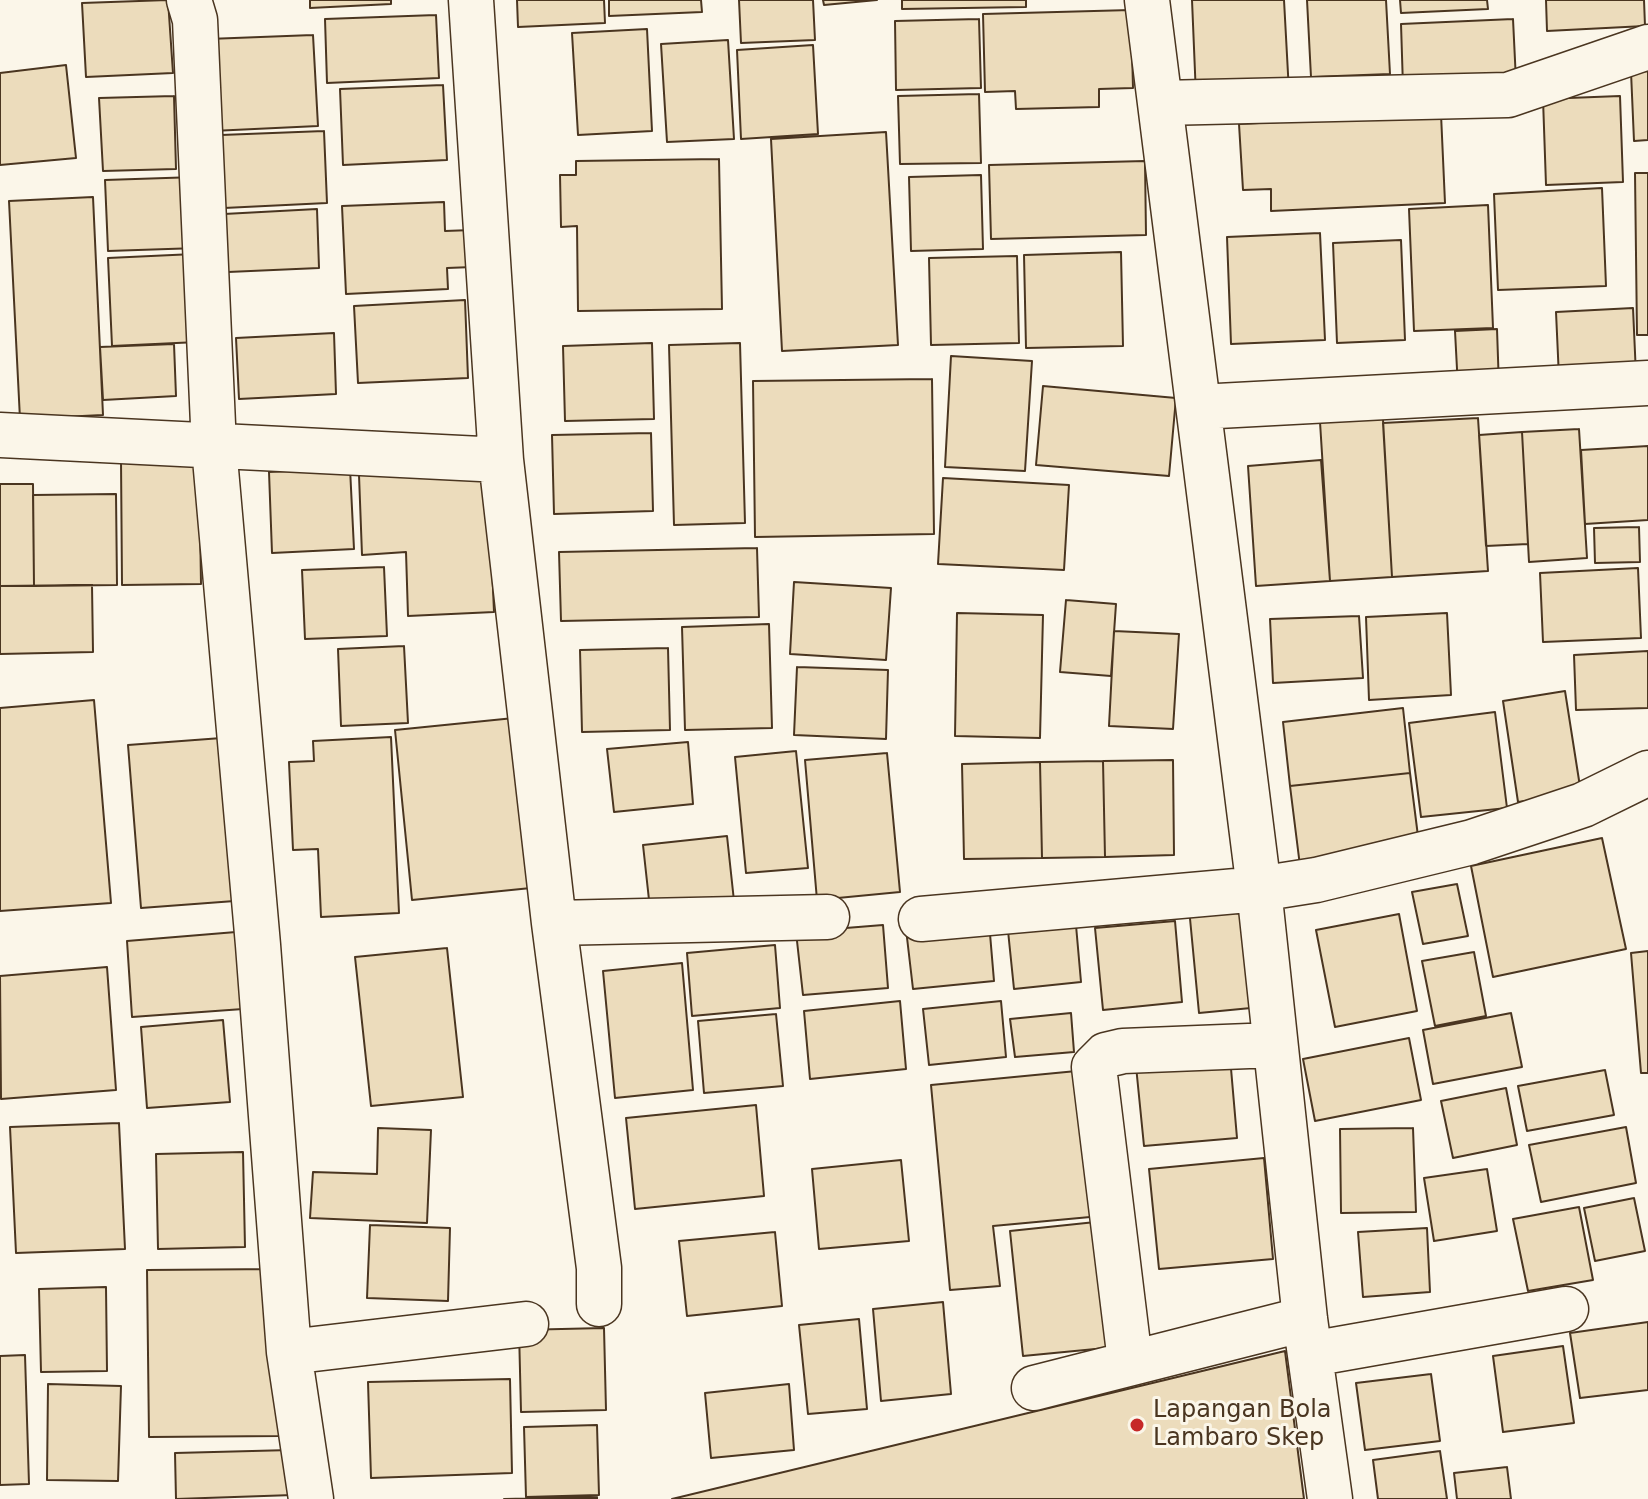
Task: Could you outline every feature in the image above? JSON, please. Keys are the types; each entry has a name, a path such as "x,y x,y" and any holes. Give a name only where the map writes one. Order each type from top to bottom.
{"street":[{"path":"189,0 195,20 214,447 258,945 289,1352 311,1499"},
{"path":"471,0 501,460 554,923 599,1268 599,1304"},
{"path":"1147,0 1259,889 1274,1045 1330,1499"},
{"path":"1161,103 1508,95 1648,47"},
{"path":"1199,407 1648,383"},
{"path":"0,435 501,460"},
{"path":"921,919 1259,889 1316,880 1472,842 1583,805 1648,773"},
{"path":"554,923 827,917"},
{"path":"1130,1361 1094,1067 1106,1055 1123,1051 1274,1045"},
{"path":"1034,1388 1130,1361 1308,1336 1566,1309"},
{"path":"289,1352 526,1324"}],"building":[{"path":"168,0 173,73 86,77 82,3"},
{"path":"310,0 391,0 391,4 310,8"},
{"path":"517,0 604,0 605,23 518,27"},
{"path":"609,0 701,0 702,12 609,16"},
{"path":"739,0 813,0 815,40 741,43"},
{"path":"823,0 877,0 824,5"},
{"path":"902,0 1026,0 1026,7 902,9"},
{"path":"1192,0 1284,0 1289,92 1196,96"},
{"path":"1307,0 1386,0 1390,74 1311,77"},
{"path":"1400,0 1487,0 1488,9 1401,13"},
{"path":"1546,0 1644,0 1645,26 1547,31"},
{"path":"1131,10 1133,88 1099,89 1099,107 1016,109 1015,91 985,92 983,14"},
{"path":"436,15 439,78 327,83 325,19"},
{"path":"979,19 981,88 896,90 895,21"},
{"path":"1513,19 1516,81 1403,87 1401,24"},
{"path":"647,29 652,131 578,135 572,33"},
{"path":"313,35 318,126 212,131 208,39"},
{"path":"728,40 734,139 667,142 661,44"},
{"path":"813,45 818,134 741,139 737,50"},
{"path":"66,65 76,158 0,165 0,73"},
{"path":"1648,71 1648,140 1634,141 1631,72"},
{"path":"443,85 447,160 343,165 340,89"},
{"path":"979,94 981,163 900,164 898,96"},
{"path":"174,96 176,169 103,171 99,98"},
{"path":"1620,96 1623,182 1546,185 1543,99"},
{"path":"1441,114 1445,203 1271,211 1271,189 1243,190 1239,124"},
{"path":"324,131 327,203 224,208 221,135"},
{"path":"886,132 898,345 782,351 771,139"},
{"path":"719,159 722,309 578,311 577,226 561,227 560,175 576,175 576,161"},
{"path":"1145,161 1146,235 991,239 989,165"},
{"path":"1635,173 1648,173 1648,335 1637,335"},
{"path":"981,175 983,249 911,251 909,177"},
{"path":"196,177 198,248 108,251 105,180"},
{"path":"1602,188 1606,286 1498,290 1494,194"},
{"path":"93,197 103,415 20,419 9,201"},
{"path":"444,202 445,231 472,230 473,267 447,268 448,289 346,294 342,206"},
{"path":"1488,205 1493,328 1414,331 1409,209"},
{"path":"317,209 319,268 228,272 224,214"},
{"path":"1320,233 1325,340 1231,344 1227,237"},
{"path":"1401,240 1405,340 1337,343 1333,243"},
{"path":"1121,252 1123,346 1026,348 1024,255"},
{"path":"194,254 198,342 112,346 108,258"},
{"path":"1017,256 1019,343 931,345 929,258"},
{"path":"465,300 468,378 358,383 354,306"},
{"path":"1633,308 1636,375 1559,378 1556,312"},
{"path":"1497,329 1499,387 1458,388 1455,331"},
{"path":"334,333 336,394 239,399 236,338"},
{"path":"652,343 654,419 565,421 563,346"},
{"path":"740,343 745,523 674,525 669,345"},
{"path":"174,344 176,396 103,400 100,347"},
{"path":"951,356 1032,361 1025,471 945,467"},
{"path":"932,379 934,534 755,537 753,381"},
{"path":"1043,386 1176,398 1169,476 1036,465"},
{"path":"1382,402 1392,577 1330,581 1319,406"},
{"path":"1478,418 1488,571 1392,577 1383,423"},
{"path":"1579,429 1587,558 1529,562 1522,432"},
{"path":"1522,432 1528,544 1486,546 1479,435"},
{"path":"651,433 653,511 554,514 552,435"},
{"path":"1648,446 1648,520 1585,524 1581,450"},
{"path":"199,459 201,584 122,585 121,460"},
{"path":"1321,460 1330,581 1256,586 1248,466"},
{"path":"350,468 354,549 272,553 269,472"},
{"path":"488,469 494,612 408,616 406,552 362,555 359,475"},
{"path":"943,478 1069,485 1064,570 938,564"},
{"path":"0,484 33,484 34,586 0,586"},
{"path":"116,494 117,585 34,586 33,495"},
{"path":"1639,527 1640,562 1595,563 1594,528"},
{"path":"757,548 759,617 561,621 559,552"},
{"path":"384,567 387,636 305,639 302,570"},
{"path":"1638,568 1641,638 1543,642 1540,573"},
{"path":"794,582 891,588 886,660 790,654"},
{"path":"92,585 93,652 0,654 0,586"},
{"path":"1066,600 1116,604 1111,676 1060,672"},
{"path":"957,613 1043,615 1040,738 955,736"},
{"path":"1447,613 1451,695 1369,700 1366,617"},
{"path":"1359,616 1363,678 1273,683 1270,619"},
{"path":"769,624 772,728 685,730 682,627"},
{"path":"1114,631 1179,634 1173,729 1109,726"},
{"path":"404,646 408,723 341,726 338,649"},
{"path":"668,648 670,730 582,732 580,650"},
{"path":"1648,651 1648,708 1576,710 1574,655"},
{"path":"797,667 888,670 886,739 794,735"},
{"path":"1565,691 1581,793 1518,802 1503,701"},
{"path":"94,700 111,903 0,911 0,708"},
{"path":"1403,708 1410,773 1290,786 1283,722"},
{"path":"1495,712 1507,808 1421,817 1409,723"},
{"path":"514,718 531,888 412,900 395,730"},
{"path":"235,737 248,900 141,908 128,745"},
{"path":"391,737 399,913 321,917 318,849 293,850 289,762 314,761 313,741"},
{"path":"688,742 693,804 614,812 607,749"},
{"path":"796,751 808,868 746,873 735,757"},
{"path":"887,753 900,892 817,900 805,760"},
{"path":"1173,760 1174,855 1105,857 1103,761"},
{"path":"1103,761 1105,857 1042,858 1040,762"},
{"path":"1040,762 1042,858 964,859 962,764"},
{"path":"1410,773 1420,852 1300,866 1290,786"},
{"path":"727,836 734,901 650,909 643,845"},
{"path":"1602,838 1626,949 1493,977 1471,866"},
{"path":"1457,884 1468,936 1423,944 1412,892"},
{"path":"1242,903 1251,1008 1199,1013 1189,908"},
{"path":"1075,914 1081,982 1014,989 1007,921"},
{"path":"1399,914 1417,1011 1335,1027 1316,930"},
{"path":"1175,921 1182,1002 1103,1010 1095,928"},
{"path":"989,922 994,981 913,989 906,929"},
{"path":"883,925 888,988 803,995 796,932"},
{"path":"236,932 243,1009 132,1017 127,941"},
{"path":"775,945 780,1008 692,1016 687,953"},
{"path":"447,948 463,1097 371,1106 355,957"},
{"path":"1648,951 1648,1073 1641,1073 1631,953"},
{"path":"1474,952 1486,1016 1435,1026 1422,961"},
{"path":"682,963 693,1090 615,1098 603,971"},
{"path":"107,967 116,1090 1,1099 0,976"},
{"path":"900,1001 906,1069 810,1079 804,1011"},
{"path":"1001,1001 1006,1057 929,1065 923,1009"},
{"path":"1071,1013 1074,1052 1015,1057 1010,1019"},
{"path":"1511,1013 1522,1067 1433,1084 1423,1030"},
{"path":"776,1014 783,1086 704,1093 698,1021"},
{"path":"223,1020 230,1102 147,1108 141,1027"},
{"path":"1409,1038 1421,1100 1315,1121 1303,1059"},
{"path":"1230,1057 1237,1138 1144,1146 1136,1066"},
{"path":"1087,1070 1101,1216 993,1226 1000,1286 950,1290 931,1085"},
{"path":"1605,1070 1614,1115 1527,1131 1518,1086"},
{"path":"1506,1088 1517,1145 1453,1158 1441,1101"},
{"path":"756,1105 764,1196 635,1209 626,1118"},
{"path":"119,1123 125,1249 16,1253 10,1127"},
{"path":"1626,1127 1636,1183 1541,1202 1529,1145"},
{"path":"378,1128 431,1130 427,1223 310,1218 313,1172 377,1174"},
{"path":"1413,1128 1416,1212 1341,1213 1340,1129"},
{"path":"243,1152 245,1247 158,1249 156,1154"},
{"path":"1264,1158 1273,1259 1159,1269 1149,1169"},
{"path":"901,1160 909,1241 819,1249 812,1169"},
{"path":"1487,1169 1497,1231 1434,1241 1424,1178"},
{"path":"1634,1198 1645,1251 1595,1261 1584,1208"},
{"path":"1579,1207 1593,1280 1528,1291 1513,1219"},
{"path":"1105,1221 1116,1347 1023,1356 1010,1231"},
{"path":"370,1225 450,1228 448,1301 367,1298"},
{"path":"1427,1228 1430,1292 1363,1297 1358,1232"},
{"path":"775,1232 782,1306 687,1316 679,1241"},
{"path":"279,1269 281,1436 149,1437 147,1270"},
{"path":"106,1287 107,1371 41,1372 39,1289"},
{"path":"943,1302 951,1394 881,1401 873,1309"},
{"path":"859,1319 867,1409 808,1414 799,1325"},
{"path":"1648,1322 1648,1390 1580,1398 1570,1333"},
{"path":"604,1328 606,1410 521,1412 519,1330"},
{"path":"1563,1346 1574,1423 1503,1432 1493,1356"},
{"name":"Lapangan Bola Lambaro Skep","path":"1285,1351 1304,1499 672,1499"},
{"path":"25,1355 29,1484 0,1485 0,1356"},
{"path":"1431,1374 1440,1441 1365,1450 1356,1383"},
{"path":"510,1379 512,1473 371,1478 368,1382"},
{"path":"48,1384 121,1386 118,1481 47,1480"},
{"path":"789,1384 794,1450 711,1458 705,1393"},
{"path":"597,1425 599,1495 526,1497 524,1427"},
{"path":"291,1450 293,1495 176,1499 175,1453"},
{"path":"1440,1451 1447,1499 1378,1499 1373,1460"},
{"path":"1507,1467 1511,1499 1457,1499 1454,1473"},
{"path":"597,1497 597,1499 504,1499"}],"place":[{"name":"Lapangan Bola Lambaro Skep","path":"1137,1425"}]}
